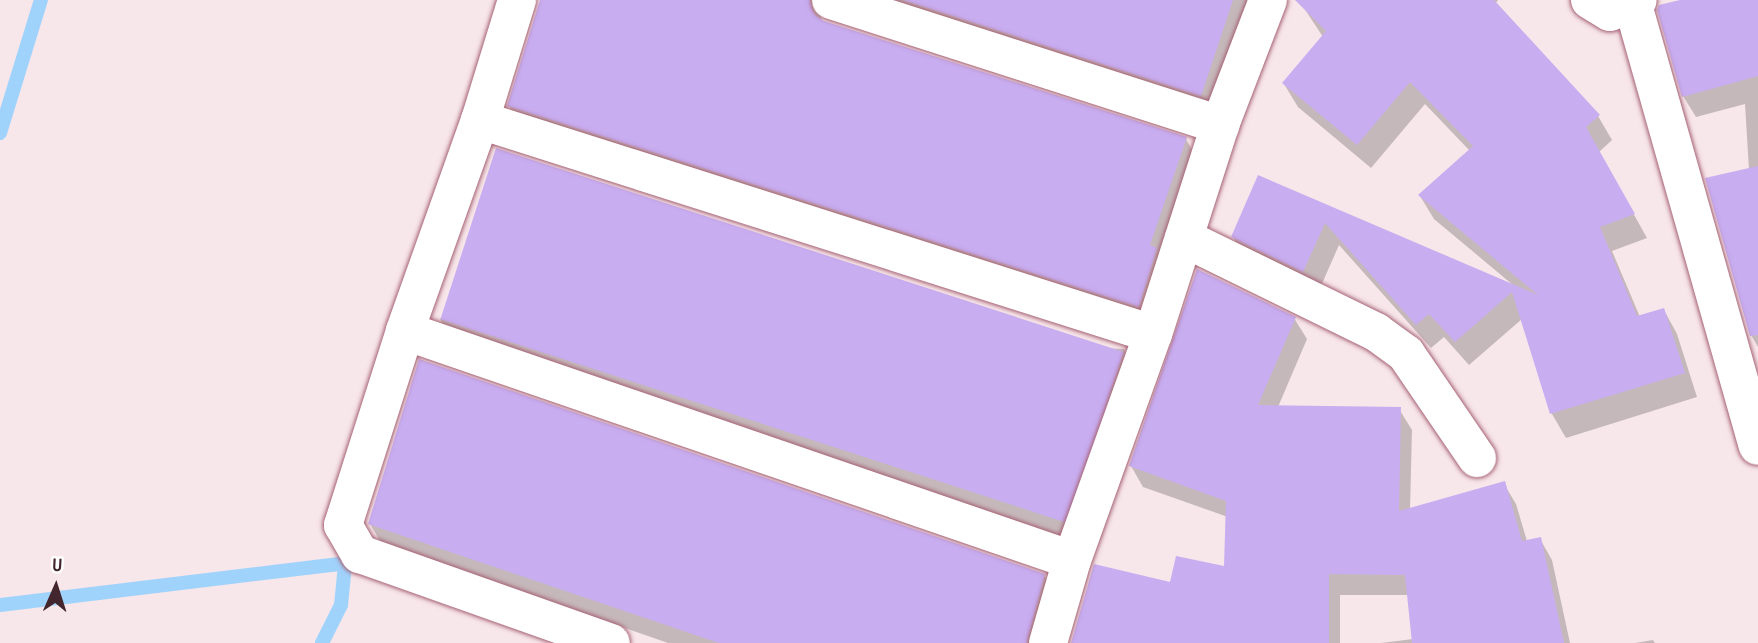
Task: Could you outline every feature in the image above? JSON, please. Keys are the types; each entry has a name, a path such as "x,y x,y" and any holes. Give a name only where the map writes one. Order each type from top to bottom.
{"street":[{"path":"517,0 480,120 405,331 343,525 360,554 611,643"},
{"path":"831,0 1220,125"},
{"path":"1048,643 1072,560 1153,334 1220,125 1268,0"},
{"path":"1590,0 1610,12 1635,2 1758,446"},
{"path":"480,120 1153,334"},
{"path":"1184,238 1376,332 1406,354 1476,458"},
{"path":"405,331 1072,560"}],"building":[{"path":"540,0 810,0 814,14 824,21 1187,137 1150,245 1157,248 1139,307 507,106"},
{"path":"903,0 1233,0 1201,96"},
{"path":"1295,0 1494,0 1600,115 1586,127 1635,214 1600,227 1637,316 1664,308 1685,373 1550,414 1512,292 1455,342 1429,314 1416,325 1325,223 1303,272 1231,237 1258,175 1538,295 1418,195 1473,146 1410,82 1357,145 1282,83 1326,31"},
{"path":"1680,0 1758,0 1758,76 1682,97 1657,10 1659,5"},
{"path":"496,148 1124,352 1068,523 440,319"},
{"path":"1758,166 1758,335 1750,336 1705,178"},
{"path":"1197,269 1296,317 1258,405 1401,407 1399,511 1505,481 1522,541 1541,537 1564,643 1412,643 1405,575 1329,574 1329,643 1071,643 1094,564 1170,582 1176,556 1224,566 1226,501 1129,466"},
{"path":"419,359 1045,574 1027,643 719,643 368,524"}],"waterway":[{"path":"0,133 41,0"},
{"path":"322,643 341,605 346,555"},
{"path":"0,605 345,563"}]}
